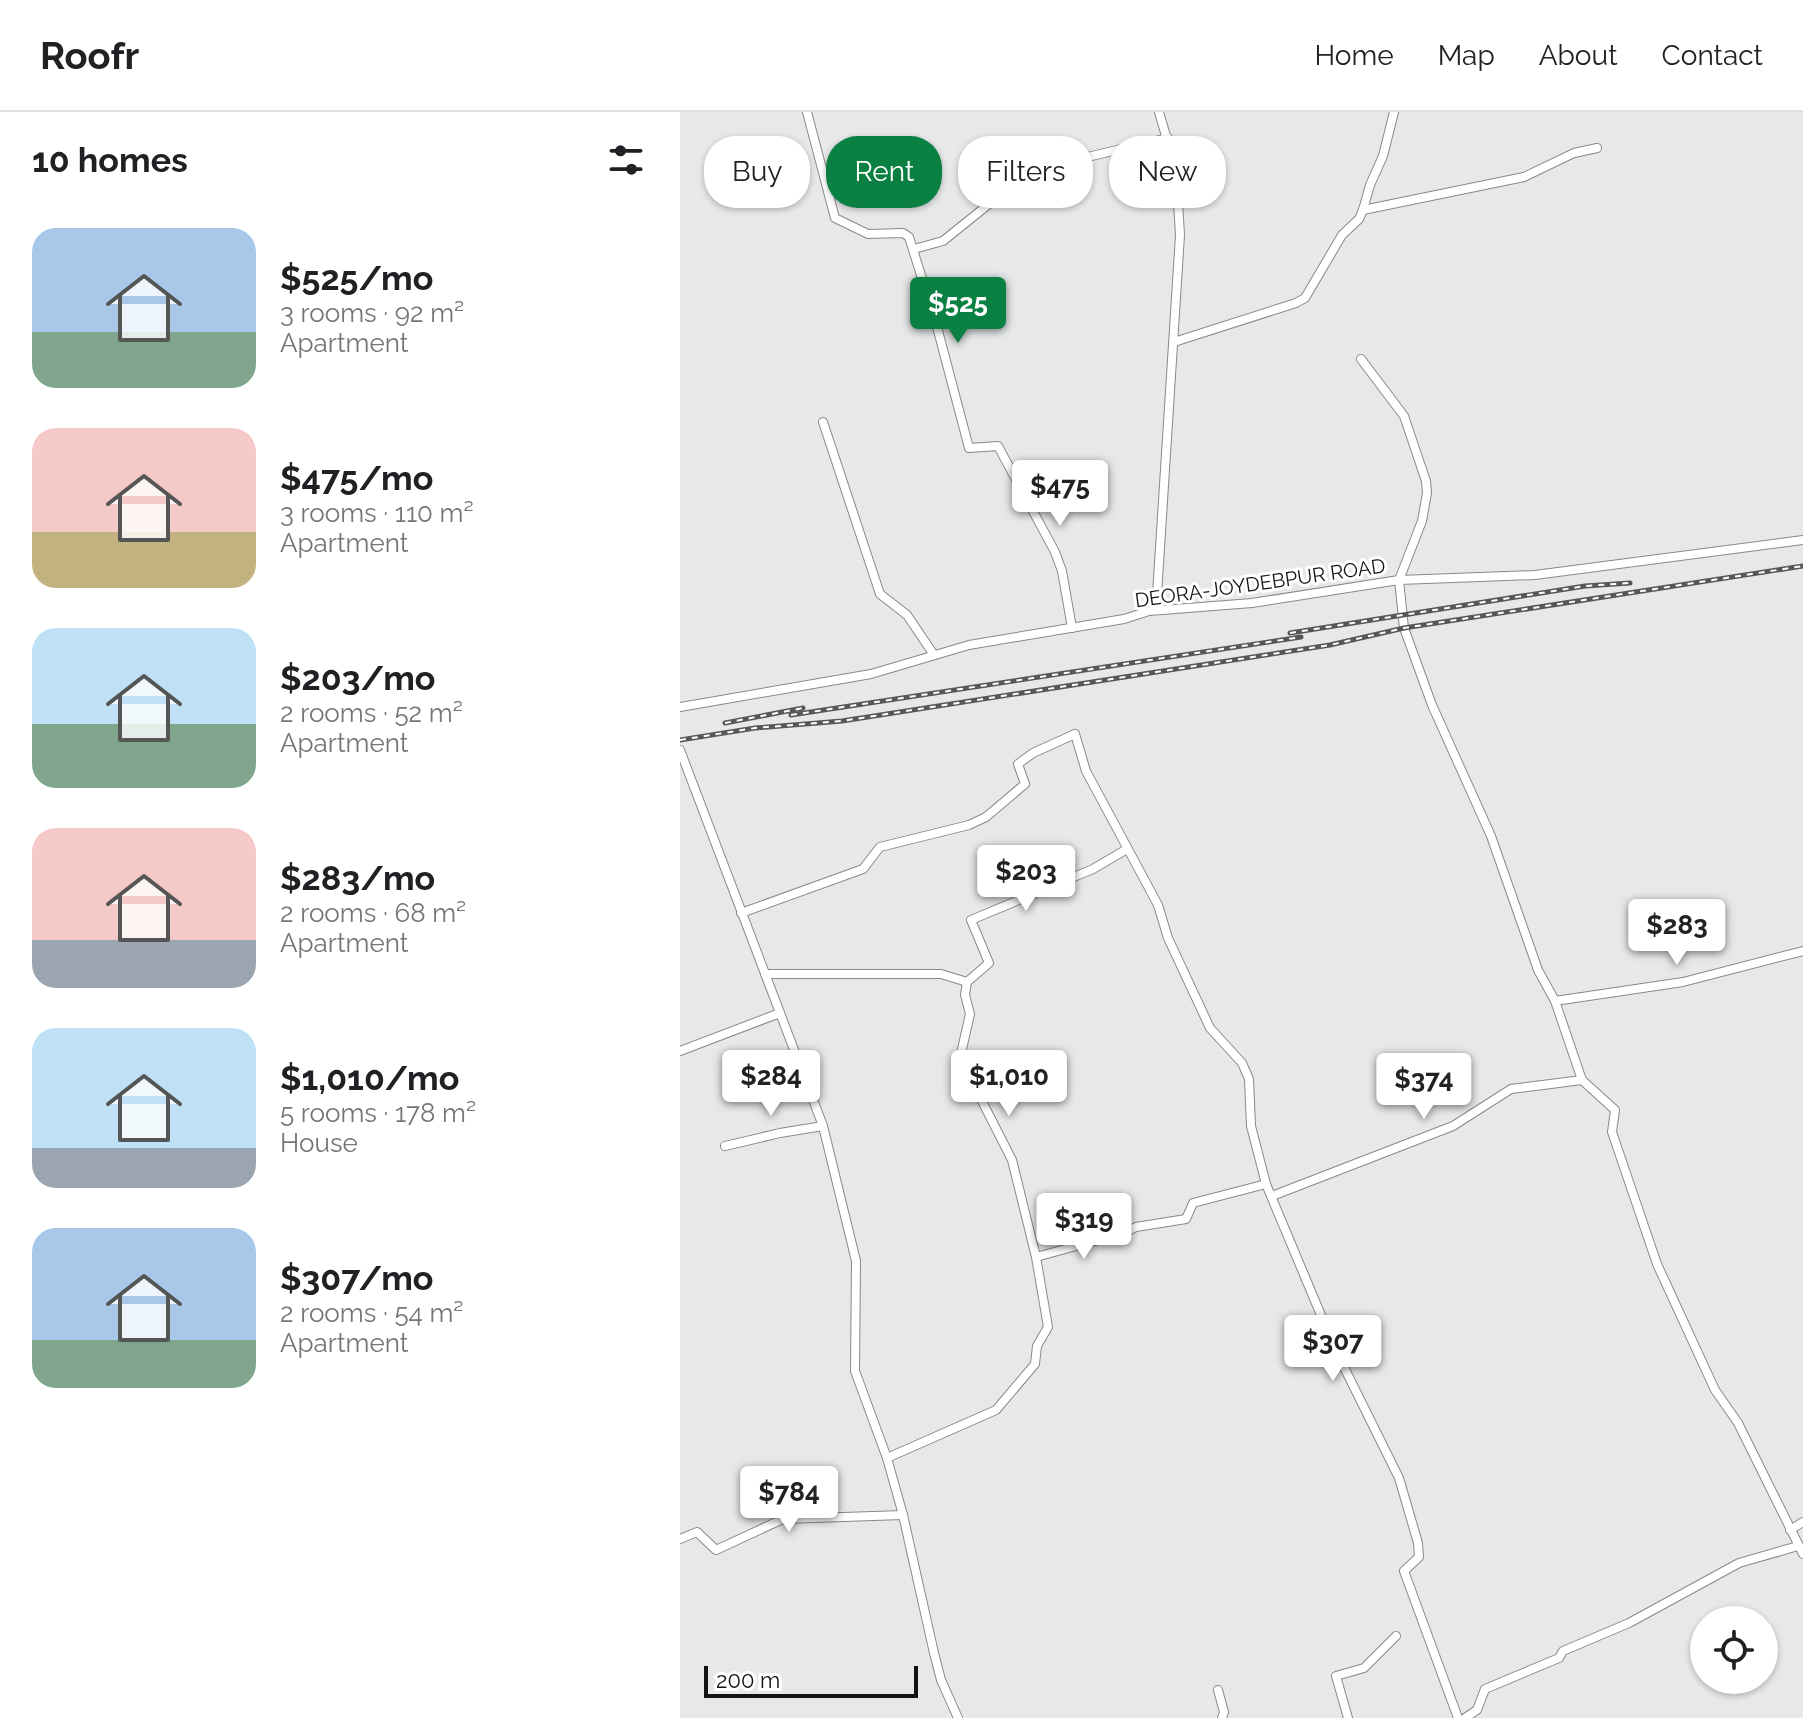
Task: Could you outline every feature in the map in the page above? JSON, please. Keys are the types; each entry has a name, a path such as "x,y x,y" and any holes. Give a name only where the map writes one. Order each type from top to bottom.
{"street":[{"path":"807,112 835,218 868,234 906,234 914,249 969,448 998,446 1055,552 1062,571 1072,628"},
{"path":"1174,342 1301,301 1315,284 1342,235 1359,219 1383,156 1394,112"},
{"path":"1162,113 1168,136"},
{"path":"1363,210 1524,177 1574,153 1597,148"},
{"path":"914,249 943,241 989,204 1062,163 1109,152"},
{"path":"1156,610 1167,406 1174,342 1179,208"},
{"path":"1361,359 1404,416 1426,481 1422,521 1399,580 1404,628 1432,705 1491,836 1538,970 1555,1001 1582,1080 1615,1110 1612,1132 1657,1264 1715,1390 1738,1423 1800,1550 1739,1563 1629,1623 1563,1651 1559,1658 1485,1689 1477,1710 1465,1718"},
{"path":"823,422 880,594 907,615 934,655"},
{"name":"DEORA-JOYDEBPUR ROAD","path":"680,707 871,674 969,645 1124,619 1156,610 1252,603 1399,580 1535,575 1803,540"},
{"path":"741,913 863,869 877,848 969,825 986,817 1025,784 1018,764 1033,753 1075,734 1086,771 1158,905 1168,938 1210,1028 1242,1063 1249,1079 1251,1126 1266,1184 1336,1351 1399,1478 1418,1543 1419,1557 1404,1571 1458,1718"},
{"path":"680,750 823,1126 856,1261 855,1371 887,1458 941,1680 958,1718"},
{"path":"887,1458 994,1412 1035,1364 1037,1346 1048,1327 1036,1257 1012,1160 960,1058 970,1014 965,995 967,982 989,963 971,923 974,917 1093,869 1127,849"},
{"path":"1555,1001 1683,982 1803,951"},
{"path":"765,974 941,974 967,982"},
{"path":"680,1051 780,1013"},
{"path":"1272,1196 1453,1126 1511,1089 1582,1080"},
{"path":"725,1146 823,1126"},
{"path":"1036,1257 1126,1233 1136,1227 1186,1219 1193,1203 1266,1184"},
{"path":"680,1539 697,1532 716,1550 783,1519 903,1515"},
{"path":"1790,1530 1803,1522"},
{"path":"1348,1718 1336,1676 1364,1668 1396,1636"},
{"path":"1218,1690 1224,1712 1222,1718"}],"railway":[{"path":"680,740 755,728 842,721 1330,645 1404,628 1803,566"},
{"path":"1290,633 1585,586 1630,583"},
{"path":"791,715 1301,637"},
{"path":"725,723 803,708"}]}
